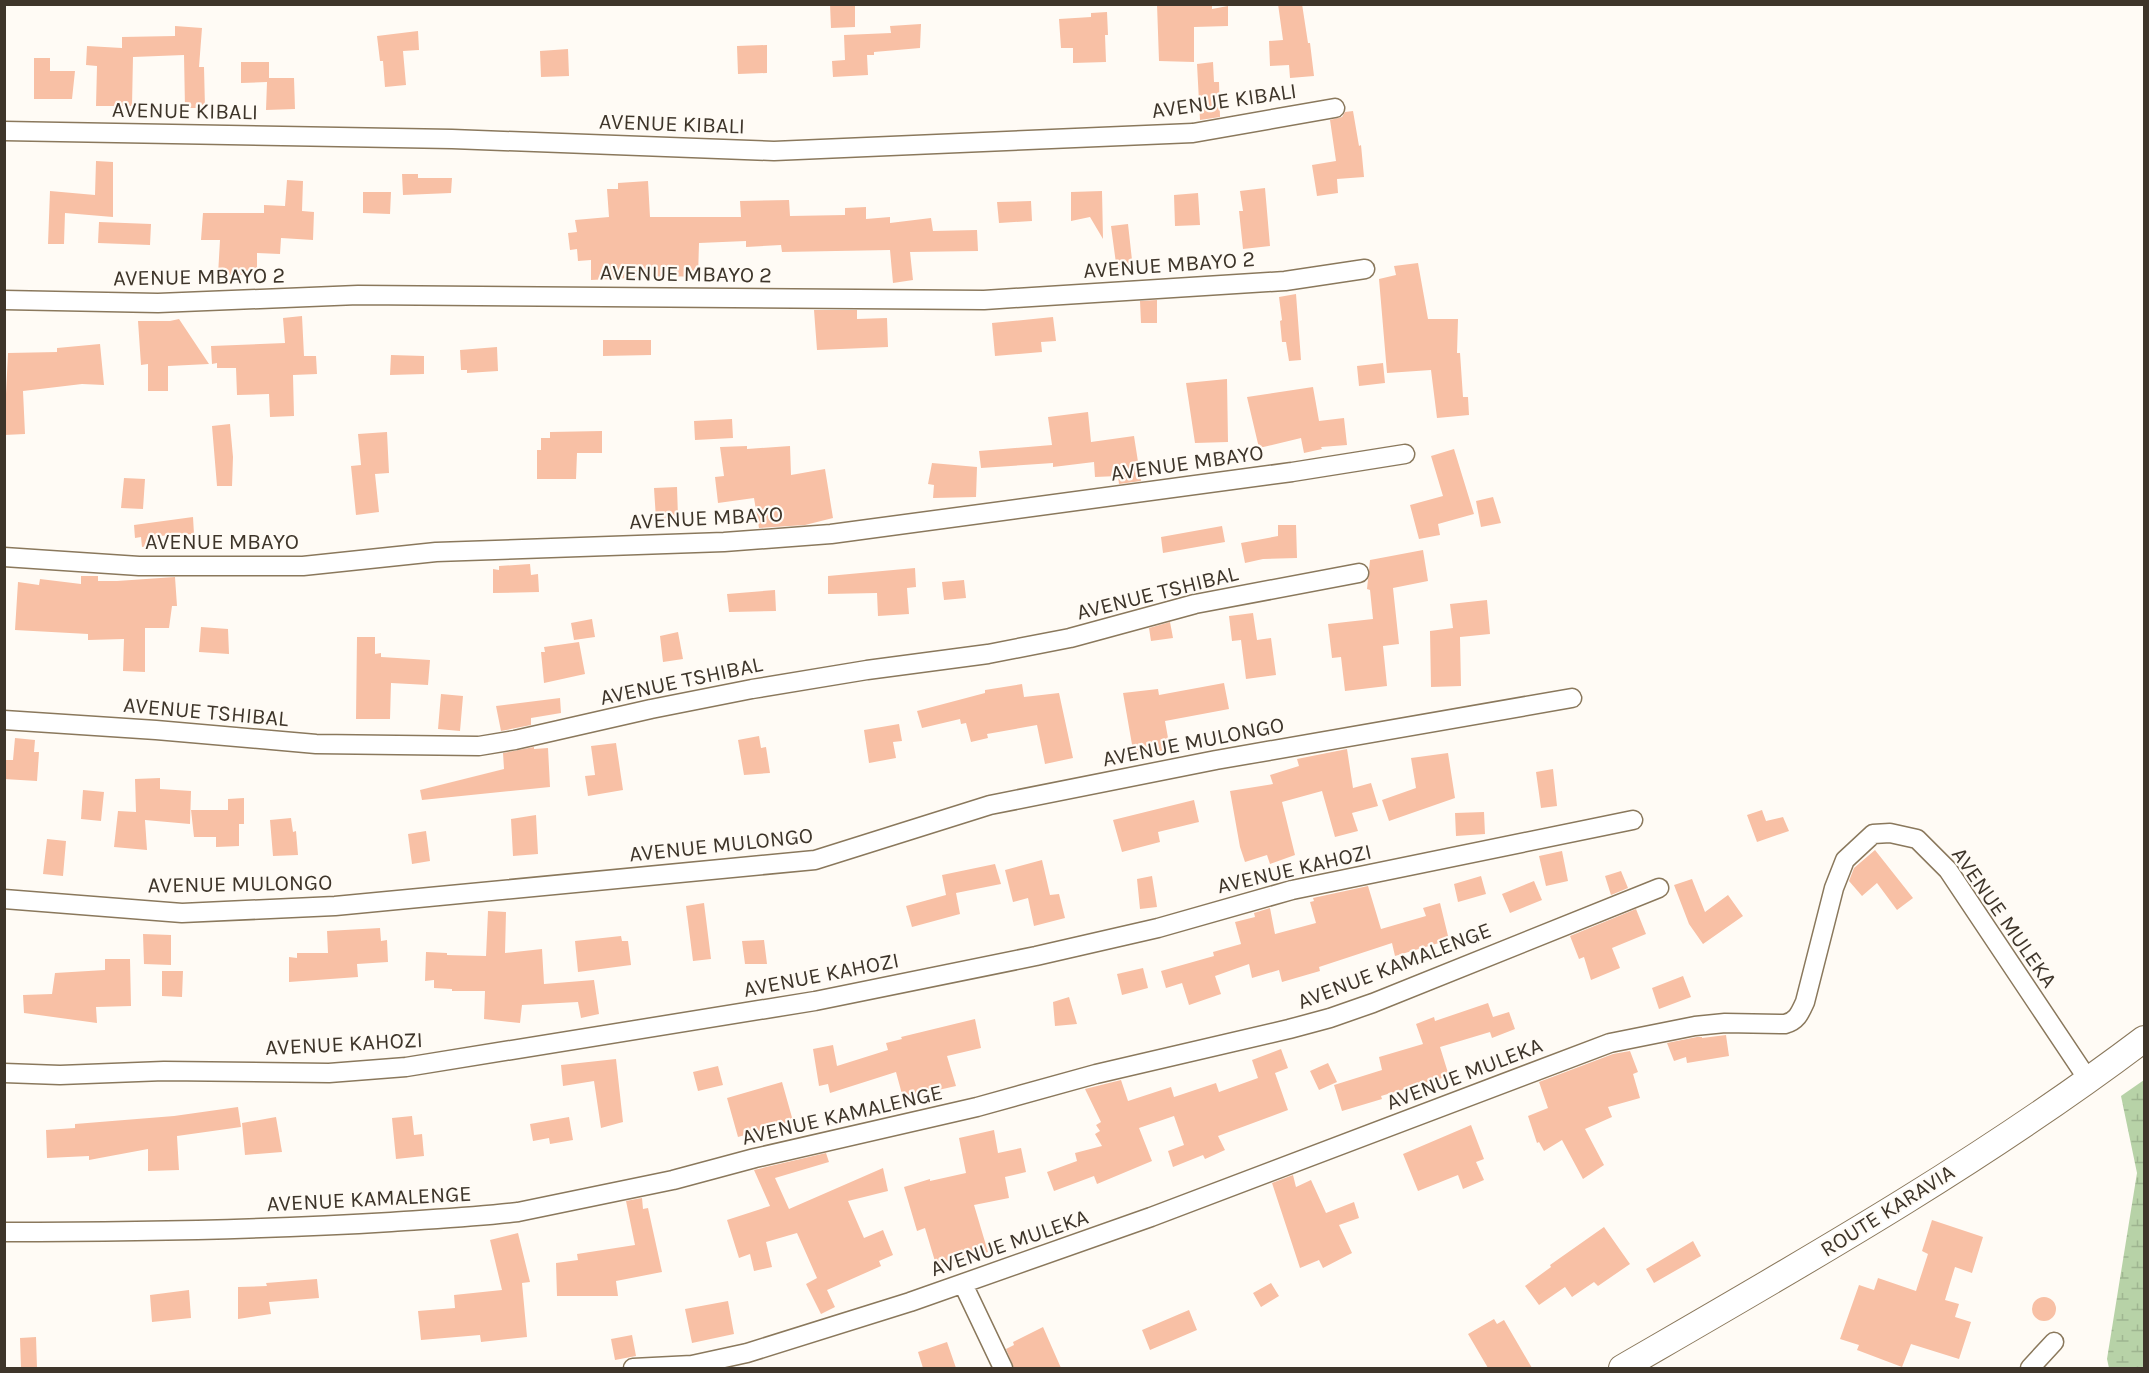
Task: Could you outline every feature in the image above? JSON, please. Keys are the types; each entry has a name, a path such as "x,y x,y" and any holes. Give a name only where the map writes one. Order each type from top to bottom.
{"street":[{"name":"AVENUE KIBALI","path":"4,131 452,139 774,151 1193,133 1335,108"},
{"name":"AVENUE MBAYO 2","path":"4,300 158,303 406,295 984,300 1285,281 1365,269"},
{"name":"AVENUE MBAYO","path":"4,557 139,566 303,566 436,552 724,542 831,534 1292,472 1405,454"},
{"name":"AVENUE TSHIBAL","path":"4,720 316,744 479,746 752,689 1012,650 1071,638 1195,604 1359,573"},
{"name":"AVENUE MULONGO","path":"4,899 182,912 335,906 815,860 990,805 1216,760 1572,698"},
{"name":"AVENUE KAHOZI","path":"4,1072 60,1075 164,1071 329,1072 371,1071 429,1064 815,1001 1036,956 1158,928 1292,890 1633,820"},
{"name":"AVENUE MULEKA","path":"633,1368 692,1365 747,1353 963,1284 1151,1217 1610,1043 1695,1026 1793,1022 1800,1014 1805,1002 1834,888 1845,860 1874,834 1890,832 1917,839 1948,870 2089,1081"},
{"name":"AVENUE KAMALENGE","path":"4,1232 164,1232 345,1225 493,1215 651,1185 755,1158 977,1107 1095,1074 1330,1018 1373,1003 1554,928 1659,888"},
{"name":"ROUTE KARAVIA","path":"1622,1368 1919,1193 2089,1081 2145,1039"},
{"path":"963,1284 1003,1368"},
{"path":"2030,1368 2054,1342"}],"green space":[{"path":"2144,1080 2144,1368 2109,1368 2107,1359 2137,1173 2121,1096"}],"building":[{"path":"830,4 855,4 855,27 831,28"},
{"path":"1157,4 1212,4 1212,9 1228,6 1228,26 1194,27 1194,62 1159,61"},
{"path":"1278,4 1302,4 1314,76 1290,78 1289,65 1270,66 1269,41 1283,40"},
{"path":"1107,12 1106,62 1073,63 1073,48 1061,48 1059,19 1091,17 1091,13"},
{"path":"921,24 920,48 874,52 874,55 867,55 868,75 833,77 832,61 845,60 844,35 891,33 890,26"},
{"path":"175,26 202,28 199,67 204,67 205,108 185,108 184,55 133,57 132,106 96,106 97,66 86,65 87,46 122,48 122,37 175,36"},
{"path":"418,31 419,50 403,51 406,85 385,87 383,61 380,61 377,36"},
{"path":"767,45 767,73 738,74 737,46"},
{"path":"568,49 569,76 541,77 540,51"},
{"path":"34,58 50,58 50,71 75,71 72,99 34,99"},
{"path":"241,62 269,62 269,78 294,78 295,109 266,110 267,82 241,83"},
{"path":"1213,62 1214,82 1219,82 1220,117 1200,120 1197,64"},
{"path":"1353,111 1359,146 1361,145 1364,177 1337,179 1338,193 1317,196 1312,165 1336,161 1330,120 1342,117 1345,112"},
{"path":"96,161 113,162 113,217 65,213 64,244 48,244 50,191 95,195"},
{"path":"402,174 418,174 418,178 452,178 451,193 403,195"},
{"path":"287,180 303,181 302,211 314,212 313,240 281,238 280,254 257,253 257,275 218,275 220,240 201,240 203,213 264,213 264,205 285,206"},
{"path":"648,181 650,217 741,217 740,201 789,200 790,216 845,215 845,208 866,207 866,219 890,217 890,223 931,218 933,231 977,230 978,251 910,252 913,280 893,283 890,250 782,252 781,245 746,247 746,241 699,243 698,277 667,276 591,280 591,260 578,261 577,249 570,250 568,233 577,232 575,220 609,217 607,189 618,189 618,183"},
{"path":"1265,188 1270,246 1243,249 1239,211 1243,211 1240,191"},
{"path":"1102,191 1103,239 1090,217 1071,221 1071,192"},
{"path":"363,192 391,192 390,214 363,213"},
{"path":"1198,193 1200,225 1175,226 1174,195"},
{"path":"1031,201 1032,221 999,223 997,202"},
{"path":"99,222 151,224 150,245 98,243"},
{"path":"1128,224 1133,269 1117,271 1111,226"},
{"path":"1418,263 1428,319 1458,319 1457,353 1460,353 1463,397 1468,397 1469,415 1437,418 1431,370 1387,373 1379,279 1396,275 1394,266"},
{"path":"1296,294 1301,360 1289,361 1286,342 1282,342 1279,297"},
{"path":"1157,300 1157,323 1141,323 1140,301"},
{"path":"814,310 857,310 857,319 887,318 888,347 817,350"},
{"path":"302,316 304,356 316,356 317,374 293,375 294,416 270,417 269,394 237,395 236,368 217,368 217,363 212,364 211,346 285,343 283,318"},
{"path":"1053,317 1056,341 1041,342 1042,352 995,356 992,323"},
{"path":"179,319 209,364 168,366 168,391 148,391 148,364 141,365 138,321"},
{"path":"603,340 651,340 651,355 603,356"},
{"path":"100,344 104,385 82,384 23,391 25,434 4,435 8,353 57,352 57,348"},
{"path":"497,347 498,371 467,373 467,370 461,370 460,350"},
{"path":"391,355 424,356 424,374 390,375"},
{"path":"1383,363 1385,383 1359,386 1357,366"},
{"path":"1227,379 1228,442 1195,443 1186,383"},
{"path":"1313,387 1319,421 1344,418 1347,445 1321,447 1322,449 1304,453 1301,438 1259,448 1247,397"},
{"path":"1088,412 1091,442 1134,436 1141,481 1119,484 1118,476 1095,477 1094,462 1053,467 1053,463 981,468 979,451 1052,445 1048,417"},
{"path":"732,419 733,438 695,440 694,421"},
{"path":"230,424 233,457 232,486 217,486 212,426"},
{"path":"602,431 602,453 577,453 576,479 537,479 537,450 541,450 541,438 550,438 550,432"},
{"path":"387,432 389,473 375,474 379,512 356,515 351,466 361,465 358,434"},
{"path":"747,446 747,449 790,446 791,475 825,469 833,518 805,525 759,528 754,498 718,503 715,477 724,476 720,447"},
{"path":"1454,449 1474,514 1438,524 1440,535 1419,539 1410,505 1443,496 1431,456"},
{"path":"932,463 977,467 976,497 933,498 934,485 928,484"},
{"path":"124,478 145,479 143,509 121,508"},
{"path":"677,487 678,517 656,519 654,488"},
{"path":"1493,497 1501,523 1481,527 1476,501"},
{"path":"193,517 194,534 158,536 159,544 142,547 141,537 135,538 134,525"},
{"path":"1278,525 1296,525 1297,558 1263,559 1245,563 1241,543 1278,536"},
{"path":"1222,526 1225,542 1163,553 1161,537"},
{"path":"1423,550 1428,581 1393,588 1399,644 1383,646 1387,686 1345,691 1341,657 1332,658 1328,624 1373,619 1370,590 1367,589 1370,560"},
{"path":"530,564 531,575 538,574 539,592 493,593 493,569 499,570 499,566"},
{"path":"915,568 916,587 907,588 909,614 878,616 877,593 828,594 828,576"},
{"path":"81,576 98,576 98,581 175,577 177,606 172,606 169,628 145,628 145,672 123,671 124,639 88,640 88,634 15,630 18,582 39,585 40,579 81,584"},
{"path":"964,580 966,598 944,600 942,582"},
{"path":"775,590 776,611 729,612 727,594"},
{"path":"1487,600 1490,634 1460,637 1461,686 1431,687 1430,631 1453,628 1450,604"},
{"path":"1253,613 1257,640 1271,638 1276,675 1246,679 1241,640 1232,641 1229,616"},
{"path":"592,619 595,637 574,640 571,623"},
{"path":"1170,622 1173,638 1151,641 1149,628"},
{"path":"201,627 228,629 229,654 199,652"},
{"path":"678,632 683,659 663,662 660,636"},
{"path":"357,637 375,637 375,654 381,653 381,657 430,660 428,685 391,683 390,719 356,719"},
{"path":"579,642 585,674 544,683 541,652 545,652 544,647"},
{"path":"1224,683 1229,709 1165,721 1170,749 1134,756 1123,693 1158,689 1159,695"},
{"path":"1022,684 1024,697 1059,693 1073,758 1045,764 1037,725 987,734 988,738 971,742 966,723 961,724 960,719 922,728 917,711 985,693 985,690"},
{"path":"441,694 463,696 460,731 438,729"},
{"path":"560,698 561,713 531,718 531,725 501,731 496,706"},
{"path":"899,724 902,741 893,742 896,758 869,763 864,730"},
{"path":"759,736 761,748 766,747 770,773 744,775 738,740"},
{"path":"15,738 35,740 34,752 39,752 37,781 4,779 4,760 13,760"},
{"path":"616,743 623,790 588,796 585,776 595,775 591,746"},
{"path":"534,747 534,749 548,748 550,787 422,800 420,790 504,769 503,753"},
{"path":"1347,749 1353,788 1371,783 1378,806 1352,813 1358,831 1335,837 1322,791 1282,802 1295,855 1270,864 1267,855 1245,862 1230,791 1273,784 1270,775 1299,766 1297,759"},
{"path":"1448,753 1455,798 1389,821 1382,800 1416,788 1411,758"},
{"path":"1553,769 1557,806 1541,808 1536,772"},
{"path":"160,778 160,789 191,791 190,824 145,820 147,850 114,847 118,811 136,812 135,779"},
{"path":"83,790 104,792 101,821 81,819"},
{"path":"244,798 244,824 239,824 239,846 216,847 216,837 194,837 191,810 228,810 228,799"},
{"path":"1194,800 1199,822 1158,832 1160,842 1122,852 1113,820"},
{"path":"1762,810 1766,821 1783,817 1789,831 1757,842 1747,815"},
{"path":"1484,812 1485,834 1456,836 1455,813"},
{"path":"536,815 538,854 513,856 511,819"},
{"path":"291,818 293,832 296,831 298,855 273,856 270,820"},
{"path":"426,831 430,861 412,864 408,834"},
{"path":"47,839 66,841 63,876 43,874"},
{"path":"1875,850 1913,898 1897,910 1877,883 1862,896 1849,881 1854,868"},
{"path":"1562,851 1568,881 1546,886 1539,856"},
{"path":"1042,860 1050,895 1059,894 1065,918 1034,926 1028,898 1013,902 1005,870"},
{"path":"995,864 1001,884 956,893 960,914 912,927 906,906 946,895 942,875"},
{"path":"1621,871 1628,888 1611,895 1605,876"},
{"path":"1152,876 1157,907 1140,909 1137,879"},
{"path":"1481,876 1486,894 1458,902 1454,884"},
{"path":"1692,879 1705,912 1728,895 1743,916 1703,944 1689,924 1674,885"},
{"path":"1534,881 1542,900 1510,913 1502,894"},
{"path":"1368,886 1381,929 1426,916 1423,908 1440,903 1449,940 1395,956 1392,943 1319,967 1320,971 1282,982 1279,970 1252,978 1249,964 1215,976 1221,994 1189,1005 1182,983 1166,988 1161,971 1214,956 1213,952 1241,944 1235,922 1255,917 1254,913 1270,908 1275,934 1316,923 1310,902 1314,901 1313,898"},
{"path":"704,903 711,959 693,961 686,906"},
{"path":"1636,909 1646,934 1612,948 1620,968 1591,980 1584,957 1579,959 1570,936"},
{"path":"488,911 506,912 505,953 542,949 544,984 594,980 599,1014 581,1018 578,1002 522,1005 520,1023 484,1019 485,991 452,991 452,989 434,988 434,980 425,981 426,952 486,956"},
{"path":"380,928 381,941 387,940 388,962 357,964 358,977 289,982 289,957 297,958 297,953 328,953 327,931"},
{"path":"143,934 171,935 171,965 144,964"},
{"path":"621,936 622,941 628,941 631,965 578,972 575,941"},
{"path":"764,940 767,964 745,964 742,941"},
{"path":"105,959 130,959 131,1006 96,1007 97,1023 24,1013 23,995 52,994 55,973 105,970"},
{"path":"1143,968 1148,988 1122,995 1117,974"},
{"path":"162,971 183,971 182,997 162,996"},
{"path":"1683,976 1691,997 1659,1009 1652,988"},
{"path":"1069,997 1077,1024 1055,1026 1053,1002"},
{"path":"1488,1003 1493,1017 1509,1012 1515,1029 1492,1038 1490,1032 1440,1047 1449,1076 1381,1096 1382,1099 1342,1111 1334,1085 1382,1070 1379,1057 1423,1044 1416,1024 1434,1017 1435,1021"},
{"path":"975,1019 981,1048 947,1056 956,1086 903,1098 896,1072 830,1093 828,1084 819,1086 813,1049 833,1045 837,1066 888,1050 886,1043 902,1039 901,1037"},
{"path":"1726,1035 1729,1056 1687,1063 1686,1057 1674,1061 1667,1043 1697,1037"},
{"path":"1281,1049 1288,1068 1275,1073 1288,1110 1218,1136 1225,1150 1205,1159 1203,1155 1173,1167 1168,1151 1184,1145 1174,1116 1139,1128 1152,1161 1097,1184 1094,1176 1054,1191 1047,1172 1077,1161 1075,1153 1102,1146 1095,1134 1100,1131 1096,1125 1101,1122 1085,1089 1121,1080 1128,1101 1171,1087 1174,1097 1216,1083 1219,1092 1258,1078 1252,1060"},
{"path":"1630,1051 1638,1072 1633,1074 1640,1098 1608,1107 1612,1117 1585,1129 1604,1165 1583,1179 1562,1140 1544,1151 1539,1142 1537,1143 1528,1116 1548,1108 1539,1082 1613,1054"},
{"path":"616,1059 623,1122 601,1128 594,1081 563,1086 561,1065"},
{"path":"1328,1063 1337,1082 1319,1090 1310,1071"},
{"path":"718,1066 723,1085 698,1091 693,1072"},
{"path":"782,1082 793,1121 738,1137 727,1098"},
{"path":"238,1107 241,1127 177,1136 179,1170 148,1171 148,1149 89,1160 89,1156 47,1158 46,1130 75,1128 75,1124 174,1116"},
{"path":"412,1116 414,1135 422,1134 424,1156 396,1159 392,1118"},
{"path":"276,1117 282,1152 245,1155 242,1123"},
{"path":"569,1117 573,1140 550,1144 549,1138 533,1141 530,1124"},
{"path":"1471,1125 1484,1159 1476,1162 1484,1180 1463,1189 1458,1175 1418,1191 1403,1154"},
{"path":"994,1130 998,1153 1021,1148 1026,1172 1005,1177 1009,1198 974,1205 988,1252 937,1268 925,1228 917,1231 904,1187 930,1179 930,1181 966,1173 959,1138"},
{"path":"826,1153 829,1162 775,1178 789,1209 883,1168 888,1191 848,1201 864,1238 883,1230 893,1255 879,1261 881,1266 827,1290 835,1307 821,1314 806,1284 817,1278 797,1233 766,1242 772,1267 754,1271 750,1254 739,1258 727,1220 770,1206 754,1170"},
{"path":"1293,1175 1296,1187 1311,1180 1326,1213 1354,1202 1359,1218 1339,1225 1352,1253 1323,1268 1319,1260 1300,1268 1272,1183"},
{"path":"642,1198 643,1209 648,1208 662,1272 616,1281 618,1296 557,1296 556,1263 578,1260 577,1254 635,1245 626,1201"},
{"path":"1932,1220 1983,1237 1972,1273 1955,1267 1945,1300 1959,1304 1955,1317 1971,1322 1959,1359 1911,1344 1902,1367 1857,1350 1859,1345 1840,1339 1859,1285 1874,1290 1878,1278 1916,1291 1928,1254 1922,1251"},
{"path":"1604,1227 1630,1264 1598,1286 1594,1282 1572,1297 1565,1287 1539,1305 1525,1286 1551,1267 1550,1265"},
{"path":"518,1233 530,1282 522,1283 527,1337 481,1342 480,1335 421,1340 418,1311 455,1308 454,1295 502,1290 490,1240"},
{"path":"1693,1241 1701,1256 1654,1283 1646,1269"},
{"path":"317,1279 319,1298 269,1302 271,1314 238,1319 238,1287 267,1286 266,1283"},
{"path":"1271,1283 1279,1296 1261,1307 1253,1293"},
{"path":"189,1290 191,1318 152,1322 150,1295"},
{"path":"2044,1297 2049,1298 2055,1304 2055,1314 2049,1320 2044,1321 2039,1320 2033,1314 2032,1309 2033,1304 2039,1298"},
{"path":"728,1301 734,1334 692,1343 685,1309"},
{"path":"1189,1310 1197,1330 1150,1350 1142,1330"},
{"path":"1494,1319 1497,1324 1504,1320 1532,1368 1488,1368 1468,1334"},
{"path":"1043,1327 1061,1368 1014,1368 1006,1349 1014,1345 1013,1342"},
{"path":"632,1335 636,1356 615,1360 611,1339"},
{"path":"36,1337 37,1368 21,1368 20,1338"},
{"path":"947,1342 956,1368 923,1368 918,1352"}]}
